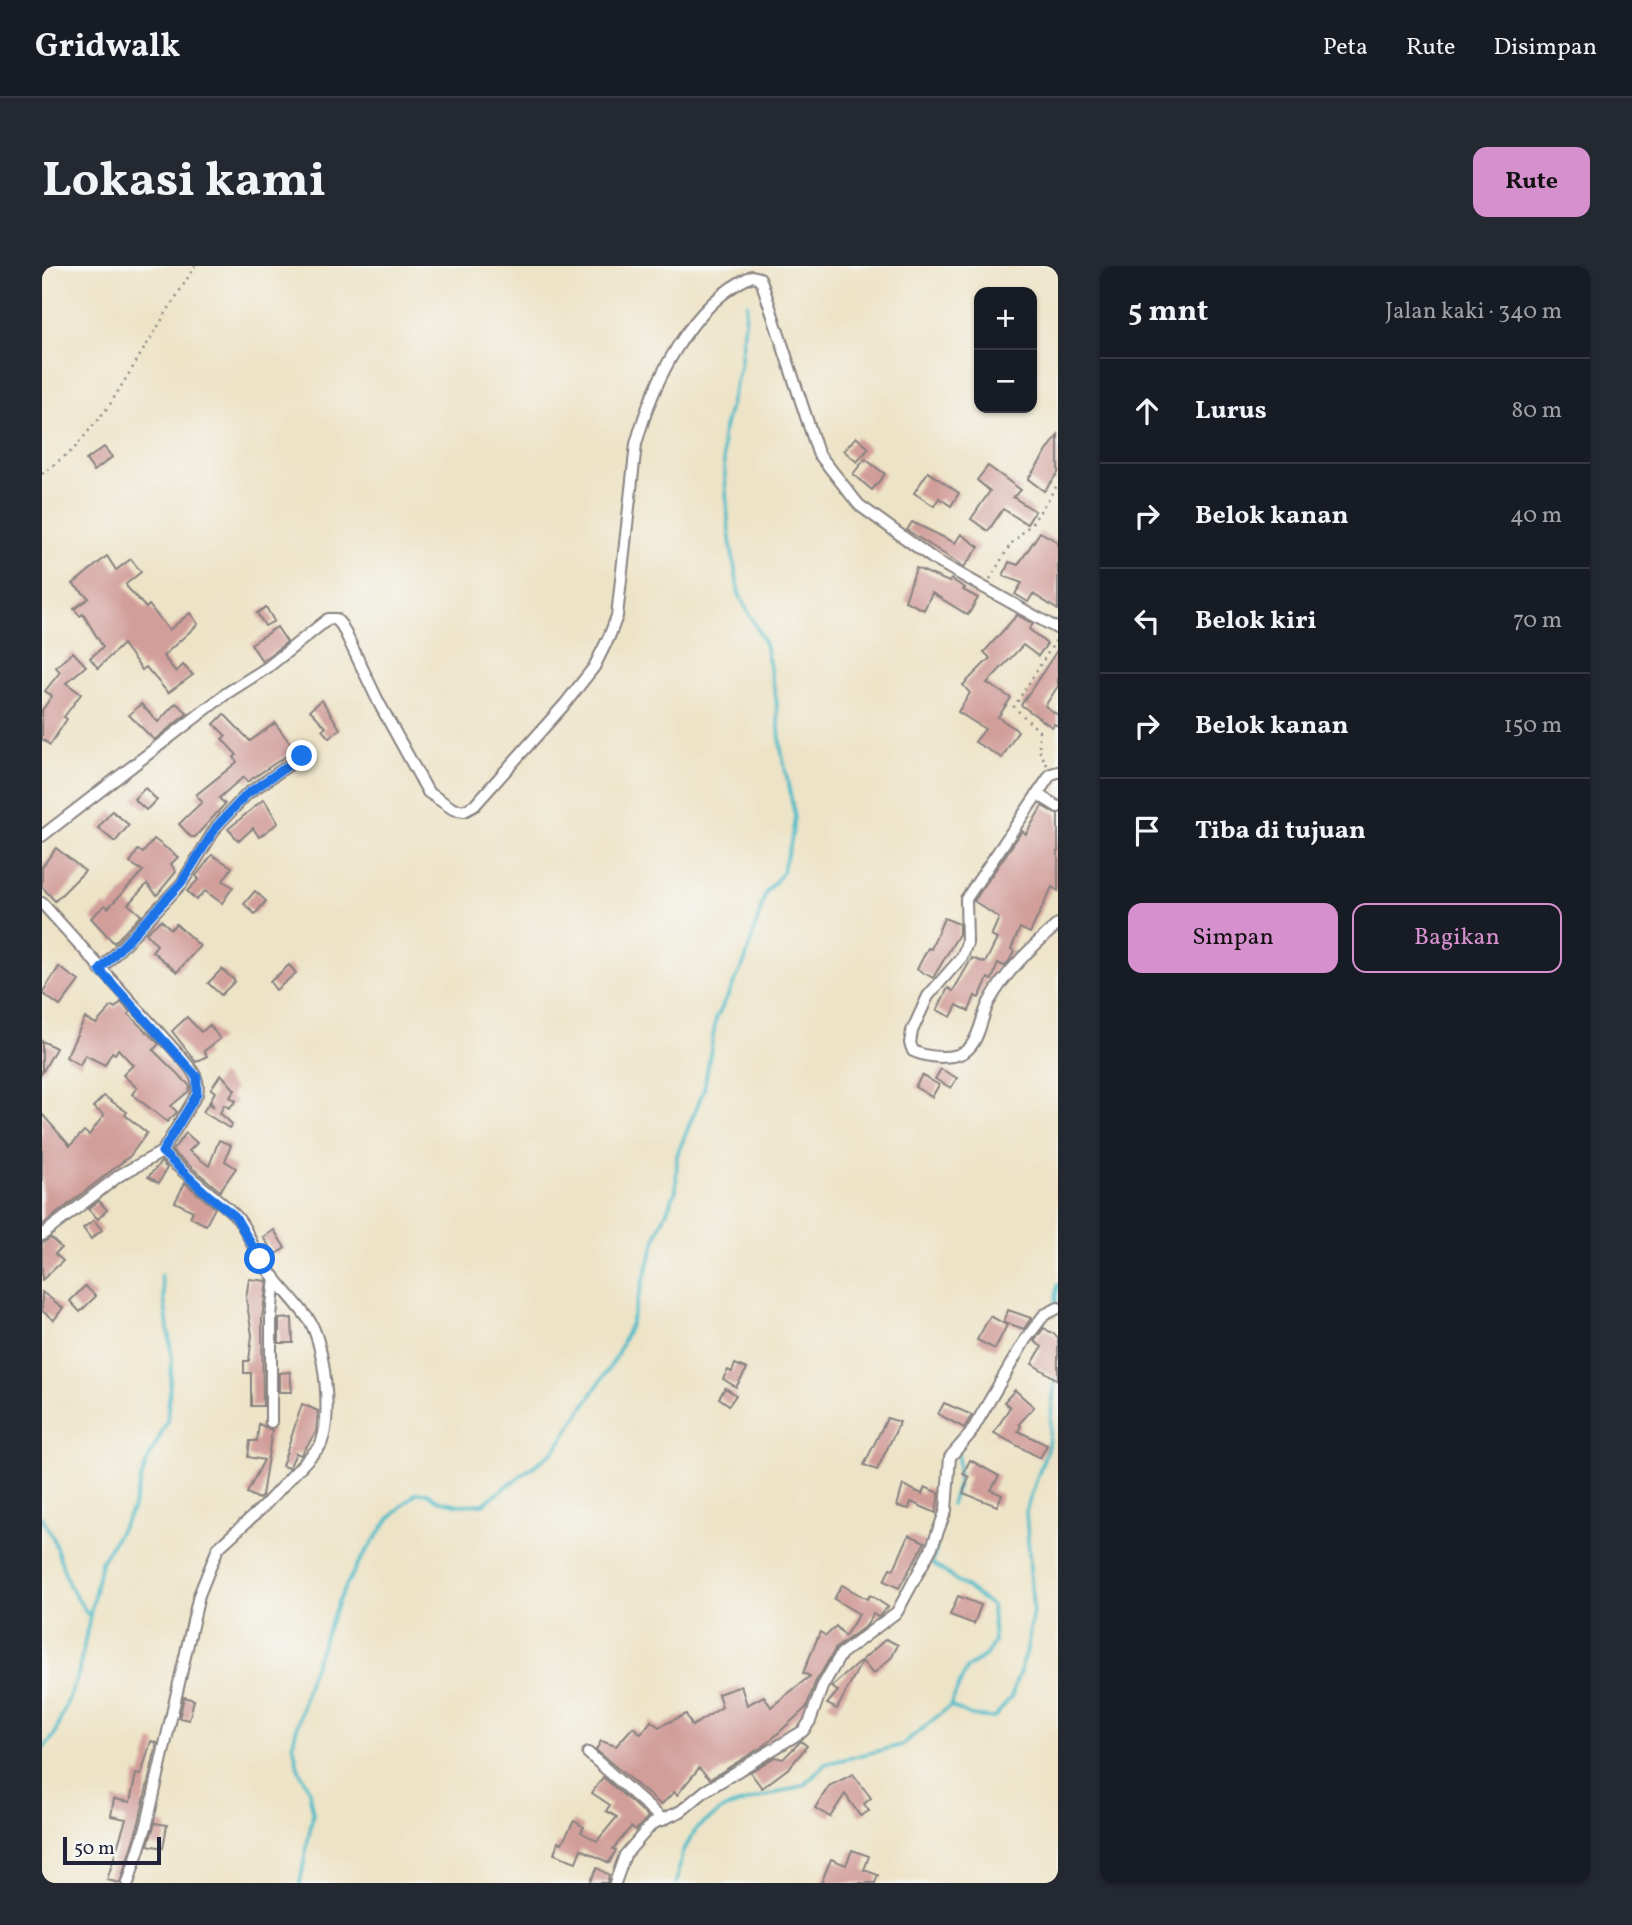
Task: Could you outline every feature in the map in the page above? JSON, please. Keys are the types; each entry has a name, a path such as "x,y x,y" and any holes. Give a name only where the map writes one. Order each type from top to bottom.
{"street":[{"path":"42,836 328,619 336,620 342,625 379,703 428,792 453,809 464,811 475,805 594,667 617,616 636,444 643,421 670,363 698,319 726,290 752,276 760,278 762,283 818,453 859,505 935,560 1058,629"},
{"path":"100,970 181,883 217,826 247,794 302,756"},
{"path":"1054,773 966,899 967,943 961,957 928,996 912,1031 910,1043 914,1051 947,1057 962,1054 971,1047 990,1001 1008,974 1058,924"},
{"path":"1037,794 1058,807"},
{"path":"42,903 197,1077 197,1094 162,1152 120,1175 42,1235"},
{"path":"128,1883 147,1824 199,1595 218,1548 263,1507 320,1446 324,1435 325,1382 319,1344 310,1322 260,1259 235,1216 162,1152"},
{"path":"271,1422 271,1316 275,1277"},
{"path":"615,1883 625,1855 652,1824 663,1820 803,1731 810,1721 822,1687 841,1654 897,1612 932,1547 946,1510 950,1457 970,1434 1025,1340 1044,1315 1058,1308"},
{"path":"588,1753 663,1820"}],"path":[{"path":"42,474 74,449 109,405 195,266"},
{"path":"985,588 1010,545 1033,522 1058,484"},
{"path":"1054,773 1039,750 1039,731 1014,707 1058,637"}],"building":[{"path":"1058,435 1058,473 1044,491 1028,479"},
{"path":"856,437 869,448 857,462 844,451"},
{"path":"104,447 112,457 94,471 86,460"},
{"path":"865,459 885,474 872,490 853,474"},
{"path":"988,466 1021,490 1013,497 1035,511 1027,524 1003,509 988,531 971,519 990,491 977,480"},
{"path":"928,472 959,493 951,506 939,498 934,506 914,493"},
{"path":"912,522 955,543 961,534 979,547 964,567 907,530"},
{"path":"1040,532 1058,542 1058,610 1033,594 1028,602 1015,594 1022,583 1003,576 1009,562 1018,565"},
{"path":"107,556 116,570 131,559 141,572 126,584 127,587 146,608 149,605 169,630 190,613 198,624 163,656 176,672 183,665 193,675 168,693 146,667 142,670 123,644 98,668 90,658 103,647 83,614 80,616 74,609 89,598 73,584"},
{"path":"916,568 949,582 951,579 978,598 968,615 932,593 924,610 905,601"},
{"path":"266,607 274,621 265,626 257,613"},
{"path":"1017,615 1033,624 1029,629 1047,644 1038,656 1023,645 987,683 1011,698 998,717 1018,731 1002,758 975,742 985,729 958,712 970,693 963,685 990,658 984,652"},
{"path":"277,627 287,642 262,661 251,644"},
{"path":"1058,649 1058,686 1045,706 1058,715 1058,726 1054,724 1052,727 1021,705"},
{"path":"73,652 86,666 66,683 81,694 64,717 67,719 50,745 42,739 42,710 52,696 45,691 60,672 56,667"},
{"path":"322,700 340,729 329,738 322,730 326,727 310,710"},
{"path":"176,703 188,713 154,740 129,715 141,704 158,722"},
{"path":"224,714 250,741 275,723 295,750 247,782 244,777 235,784 219,798 225,804 195,837 191,837 179,824 202,802 196,795 237,762 234,757 237,755 222,739 226,736 214,724"},
{"path":"145,788 157,800 146,810 134,799"},
{"path":"264,799 278,823 259,837 253,828 239,841 228,829"},
{"path":"1042,806 1058,815 1058,891 1052,887 1030,933 1020,928 1011,949 1014,951 1010,960 1004,966 998,963 992,980 988,978 979,998 975,996 969,1011 957,1005 951,1017 937,1010 948,988 953,991 972,958 985,963 997,939 991,936 999,918 974,901 1022,831 1026,834"},
{"path":"112,811 129,825 115,842 98,828"},
{"path":"154,839 178,857 171,864 176,872 157,895 147,884 128,904 141,915 114,943 91,918 105,905 108,908 143,871 130,863 138,850 143,853"},
{"path":"56,848 85,871 55,901 42,887 42,867"},
{"path":"212,855 232,867 223,881 233,887 222,903 205,891 196,900 187,891 199,879 196,876"},
{"path":"255,891 266,901 255,914 244,904"},
{"path":"944,918 959,924 959,934 933,978 917,969 928,948 931,949"},
{"path":"161,920 171,929 176,924 200,946 177,972 152,951 157,945 146,933"},
{"path":"289,965 296,973 276,990 270,982"},
{"path":"59,967 79,981 60,1006 42,993"},
{"path":"222,969 235,981 221,995 208,983"},
{"path":"121,1002 130,1012 128,1014 159,1044 153,1050 190,1086 189,1091 171,1106 177,1112 167,1122 132,1094 137,1088 123,1075 133,1065 118,1049 115,1054 112,1052 105,1065 85,1055 80,1065 66,1057 85,1018 96,1024 112,1006 115,1008"},
{"path":"187,1017 201,1032 210,1025 220,1039 204,1051 207,1056 196,1062 172,1031"},
{"path":"42,1041 56,1048 42,1073"},
{"path":"941,1069 957,1078 951,1088 935,1079"},
{"path":"221,1074 235,1090 230,1097 236,1101 229,1108 224,1105 220,1113 232,1124 229,1128 203,1112 209,1103 214,1107 210,1101 215,1092 211,1089"},
{"path":"922,1075 939,1085 932,1097 915,1087"},
{"path":"104,1096 127,1112 125,1115 147,1133 130,1156 42,1225 42,1114 70,1146 84,1131 89,1135 104,1115 93,1107"},
{"path":"186,1133 197,1143 189,1151 209,1166 219,1140 231,1145 225,1161 236,1168 220,1191 172,1151"},
{"path":"161,1162 167,1168 159,1183 148,1177"},
{"path":"185,1183 215,1208 206,1225 190,1217 193,1211 175,1202"},
{"path":"99,1201 107,1210 98,1219 88,1209"},
{"path":"94,1220 102,1230 91,1239 83,1228"},
{"path":"274,1230 285,1248 275,1255 263,1237"},
{"path":"51,1238 61,1248 55,1254 63,1261 42,1280 42,1243"},
{"path":"249,1279 267,1281 262,1319 263,1406 251,1406 251,1373 244,1373 244,1361 249,1361 252,1335 246,1298"},
{"path":"85,1286 96,1296 80,1312 70,1301"},
{"path":"42,1292 63,1308 54,1320 42,1311"},
{"path":"1008,1310 1031,1318 1024,1329 1004,1322"},
{"path":"990,1316 1007,1325 995,1349 977,1340"},
{"path":"292,1318 293,1343 279,1343 279,1319"},
{"path":"1044,1328 1058,1337 1058,1380 1032,1364 1042,1347 1034,1341"},
{"path":"735,1364 747,1369 736,1387 723,1379 728,1370 732,1372"},
{"path":"290,1372 292,1392 279,1392 279,1373"},
{"path":"725,1388 736,1395 729,1405 719,1398"},
{"path":"1015,1390 1034,1407 1019,1424 1021,1426 1018,1431 1047,1445 1040,1458 994,1433 1010,1407 1004,1402"},
{"path":"944,1403 972,1415 964,1428 938,1414"},
{"path":"302,1404 318,1411 316,1432 301,1455 296,1453 289,1468 282,1466"},
{"path":"887,1418 900,1422 877,1470 864,1465"},
{"path":"259,1424 272,1430 262,1496 259,1499 247,1493 264,1460 248,1457 250,1441 257,1441"},
{"path":"970,1460 999,1476 991,1490 1002,1495 997,1506 963,1493 969,1477 963,1474"},
{"path":"903,1485 922,1494 925,1487 939,1493 936,1513 911,1502 909,1509 897,1506"},
{"path":"909,1535 925,1542 899,1588 884,1581 890,1568 894,1569"},
{"path":"842,1585 867,1599 870,1595 888,1607 878,1617 873,1614 867,1625 836,1648 815,1683 806,1708 765,1745 710,1779 699,1768 677,1795 674,1792 661,1805 596,1750 601,1741 616,1746 633,1727 641,1734 651,1721 659,1727 686,1714 692,1726 722,1707 718,1694 741,1686 747,1705 764,1696 771,1707 810,1676 803,1673 820,1632 826,1636 836,1626 845,1636 859,1614 834,1599"},
{"path":"958,1596 981,1605 974,1624 950,1615"},
{"path":"886,1639 898,1645 892,1657 873,1674 862,1661 837,1709 827,1704 838,1691 831,1687"},
{"path":"184,1697 194,1700 189,1720 179,1718"},
{"path":"151,1741 157,1743 139,1822 120,1883 107,1880 126,1819 111,1816 114,1799 130,1802 136,1774 141,1775"},
{"path":"801,1741 807,1746 790,1767 762,1788 750,1772 775,1757 783,1759"},
{"path":"853,1774 871,1798 864,1804 869,1811 860,1816 845,1794 830,1817 815,1808 829,1786"},
{"path":"603,1777 648,1817 636,1830 631,1827 613,1849 616,1850 609,1863 581,1849 576,1862 554,1854 558,1842 562,1843 574,1821 584,1827 581,1832 597,1841 617,1817 606,1811 610,1805 592,1793"},
{"path":"155,1823 167,1825 163,1848 148,1845"},
{"path":"852,1850 869,1856 864,1870 878,1875 875,1883 821,1883 831,1859 846,1865"},
{"path":"597,1868 609,1875 607,1883 589,1883"}],"waterway":[{"path":"300,1883 313,1814 309,1790 298,1767 293,1743 309,1679 339,1599 357,1565 389,1519 416,1493 428,1493 437,1500 460,1505 483,1504 555,1450 615,1359 630,1325 659,1229 676,1190 677,1155 704,1089 716,1019 745,961 766,892 781,875 791,842 795,817 781,749 776,698 765,644 739,594 729,533 722,436 740,367 747,303"},
{"path":"42,1750 54,1736 78,1675 101,1562 132,1510 146,1464 167,1422 172,1359 161,1275"},
{"path":"1055,1305 1058,1284"},
{"path":"677,1883 682,1853 697,1828 725,1808 805,1785 825,1764 902,1745 950,1706 971,1716 994,1718 1011,1697 1027,1650 1033,1610 1026,1511 1048,1446 1055,1375"},
{"path":"951,1504 958,1484 958,1453"},
{"path":"42,1517 53,1538 69,1585 88,1615"},
{"path":"937,1548 932,1563 992,1606 994,1642 986,1655 967,1668 950,1706"}],"route":[{"path":"260,1259 246,1229 235,1216 162,1152 197,1094 197,1077 100,970 181,883 217,826 247,794 302,756"}]}
